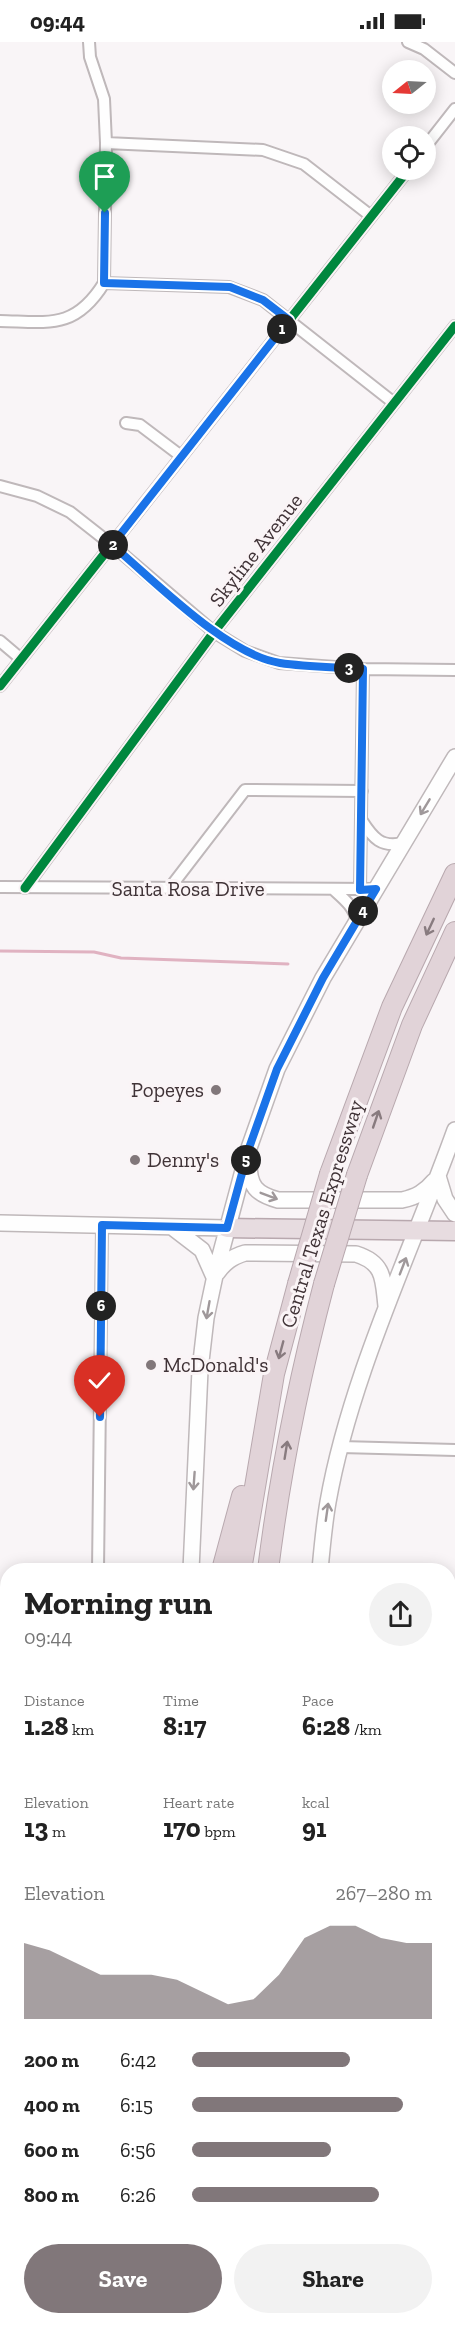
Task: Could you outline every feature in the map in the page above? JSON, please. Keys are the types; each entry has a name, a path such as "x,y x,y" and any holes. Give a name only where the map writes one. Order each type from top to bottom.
{"highway":[{"name":"Central Texas Expressway","path":"243,1563 274,1374 330,1174 392,1007 455,874"},
{"name":"Central Texas Expressway","path":"269,1563 294,1407 324,1284 357,1175 412,1025 455,932"},
{"path":"227,1228 455,1231"},
{"path":"224,1563 274,1374"}],"main road":[{"path":"191,1563 200,1370 206,1318 214,1277 249,1148 277,1069 323,978 357,921 368,889 403,843 455,757"},
{"path":"321,1563 328,1501 360,1383 455,1130"},
{"path":"249,1148 249,1176 255,1188 264,1196 278,1200 402,1200 414,1197 426,1190 438,1176"},
{"path":"438,1176 445,1199 455,1214"},
{"path":"0,1224 227,1228"},
{"path":"172,1227 202,1250 214,1277"},
{"path":"214,1277 234,1256 245,1253 356,1254 368,1258 378,1267 383,1281 386,1309"}],"street":[{"path":"0,321 53,322 71,317 96,296 104,283 106,143 104,99 90,57 89,42"},
{"path":"408,42 424,50 455,73"},
{"path":"436,133 455,109"},
{"path":"106,143 263,150 304,164 371,216"},
{"path":"0,686 400,180"},
{"path":"104,283 230,287 263,300 394,403"},
{"name":"Skyline Avenue","path":"25,888 214,632 455,326"},
{"path":"126,423 140,425 181,456"},
{"path":"0,486 37,496 70,512 214,632 245,651 279,663 363,669 455,670"},
{"path":"0,641 20,658"},
{"path":"363,669 362,821 368,889"},
{"path":"169,889 245,790 362,791"},
{"path":"362,821 371,834 383,843 392,845 403,843"},
{"name":"Santa Rosa Drive","path":"0,887 368,889"},
{"path":"334,890 349,904 356,914 357,921"},
{"path":"98,1563 102,1225"},
{"path":"341,1448 455,1450"}],"waterway":[{"path":"0,951 94,952 121,958 288,964"}],"cycle path":[{"path":"0,686 400,180"},
{"path":"25,888 214,632 455,326"}],"place":[{"name":"Popeyes","path":"216,1090"},
{"name":"Denny's","path":"135,1160"},
{"name":"McDonald's","path":"151,1365"}],"route":[{"path":"100,1417 102,1225 227,1228 249,1148 277,1069 323,978 376,889 360,890 363,669 279,663 245,651 214,632 112,545 289,320 263,300 230,287 104,283 105,213"}]}
